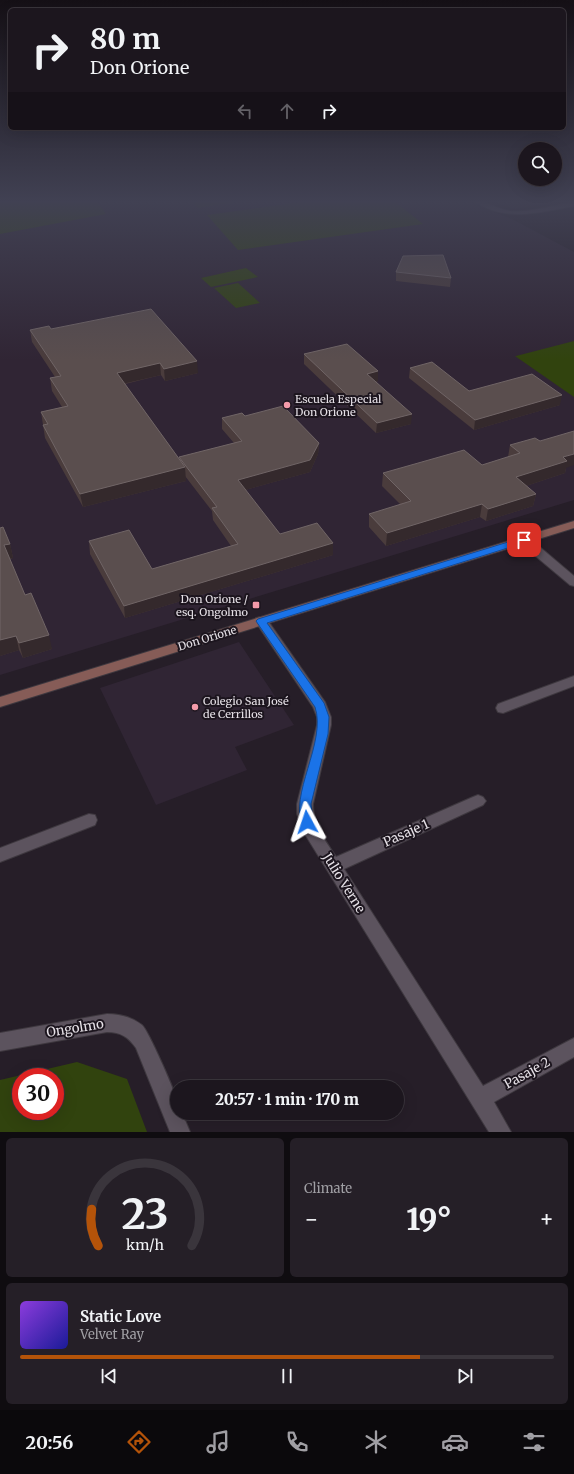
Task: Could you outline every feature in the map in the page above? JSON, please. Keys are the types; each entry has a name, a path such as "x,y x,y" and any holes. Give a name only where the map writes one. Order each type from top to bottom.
{"street":[{"name":"Don Orione","path":"0,702 574,524"},
{"path":"524,540 574,582"},
{"name":"Julio Verne","path":"261,621 320,706 324,717 322,734 305,804 305,814 311,831 501,1132"},
{"path":"503,708 574,681"},
{"name":"Pasaje 1","path":"334,866 478,801"},
{"path":"0,855 89,820"},
{"name":"Ongolmo","path":"0,1042 97,1024 117,1023 126,1026 136,1032 143,1042 180,1132"},
{"name":"Pasaje 2","path":"480,1099 574,1047"}],"shaded area":[{"name":"Escuela Especial Don Orione","path":"0,254 574,254 574,500 0,675"},
{"name":"Colegio San José de Cerrillos","path":"239,642 294,725 235,747 247,770 156,805 100,688"}],"green space":[{"path":"246,268 258,277 211,287 201,278"},
{"path":"238,283 260,303 236,308 214,288"},
{"path":"574,341 574,397 515,356 516,356"},
{"path":"77,1062 127,1079 147,1132 0,1132 0,1080 12,1077 12,1120 64,1120 64,1068 51,1068"}],"building":[{"path":"443,255 451,278 396,272 403,256"},
{"path":"151,309 197,361 164,369 160,363 117,373 185,467 80,494 43,425 48,424 41,412 68,406 50,378 61,376 30,330 49,326 51,329"},
{"path":"347,344 378,371 367,374 412,414 377,423 304,354"},
{"path":"432,362 469,391 532,374 562,395 475,420 410,368"},
{"path":"283,406 319,443 310,460 238,480 280,534 317,523 333,543 124,606 89,541 129,530 152,569 238,544 212,508 217,507 179,457 242,441 222,418 242,413 245,416"},
{"path":"574,431 574,454 563,457 567,461 516,477 536,494 488,509 482,504 387,533 369,514 411,501 383,473 464,450 482,465 520,453 510,445 535,438 540,441"},
{"path":"3,527 10,544 4,545 25,595 31,593 49,635 19,643 16,636 0,640 0,528"}],"place":[{"name":"Escuela Especial Don Orione","path":"287,405"},
{"name":"Don Orione / esq. Ongolmo","path":"256,605"},
{"name":"Colegio San José de Cerrillos","path":"195,707"}],"route":[{"path":"307,822 305,804 324,725 324,717 320,706 261,621 524,540"}]}
